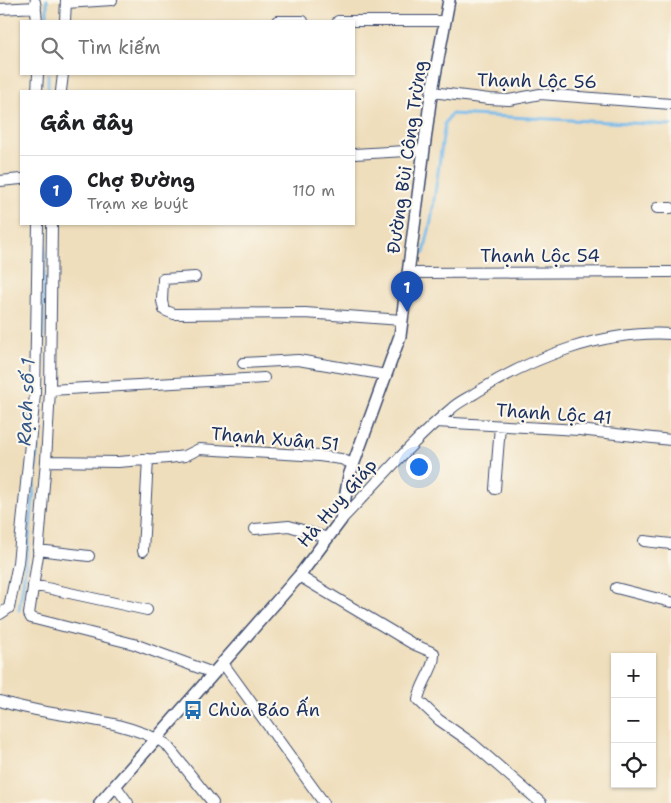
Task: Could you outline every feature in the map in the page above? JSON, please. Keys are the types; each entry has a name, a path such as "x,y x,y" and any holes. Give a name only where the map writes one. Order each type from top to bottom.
{"street":[{"path":"66,20 66,2 112,0"},
{"name":"Đường Bùi Công Trừng","path":"341,520 344,498 353,464 400,336 423,150 449,0"},
{"path":"0,9 36,3 37,20"},
{"path":"355,21 445,21"},
{"path":"37,90 38,75"},
{"path":"61,90 63,75"},
{"name":"Thạnh Lộc 56","path":"432,92 509,100 540,94 671,104"},
{"path":"355,154 423,150"},
{"path":"0,181 20,179"},
{"path":"657,208 671,208"},
{"path":"0,614 9,608 18,563 35,394 38,225"},
{"path":"52,225 50,390 46,461 38,550 28,611 31,618 126,641 213,674"},
{"name":"Thạnh Lộc 54","path":"409,273 671,272"},
{"path":"195,277 163,279 162,301 164,310 174,314 305,313 402,320"},
{"name":"Hà Huy Giáp","path":"100,803 299,576 341,520 452,407 498,378 541,359 619,336 671,334"},
{"path":"243,362 298,360 386,375"},
{"path":"50,390 264,378"},
{"name":"Thạnh Lộc 41","path":"436,422 579,430 671,440"},
{"path":"495,489 500,426"},
{"name":"Thạnh Xuân 51","path":"46,461 118,462 185,456 199,449 341,458 353,464"},
{"path":"143,551 148,459"},
{"path":"255,529 289,526 328,538"},
{"path":"644,541 671,544"},
{"path":"38,550 89,556"},
{"path":"299,576 412,644 434,653 434,660 420,688 418,700 439,720 472,743 541,803"},
{"path":"33,585 147,610"},
{"path":"616,588 671,602"},
{"path":"222,662 324,803"},
{"path":"0,701 26,710 134,729 158,739 166,744 214,803"},
{"path":"115,785 128,803"}],"waterway":[{"name":"Rạch số 1","path":"47,0 47,20"},
{"name":"Rạch số 1","path":"48,75 48,90"},
{"path":"424,253 431,221 445,123 451,114 671,125"},
{"name":"Rạch số 1","path":"19,610 32,514 36,466 43,321 45,225"}],"place":[{"name":"Chợ Đường","path":"407,312"},
{"name":"Chùa Báo Ấn","path":"193,710"}]}
